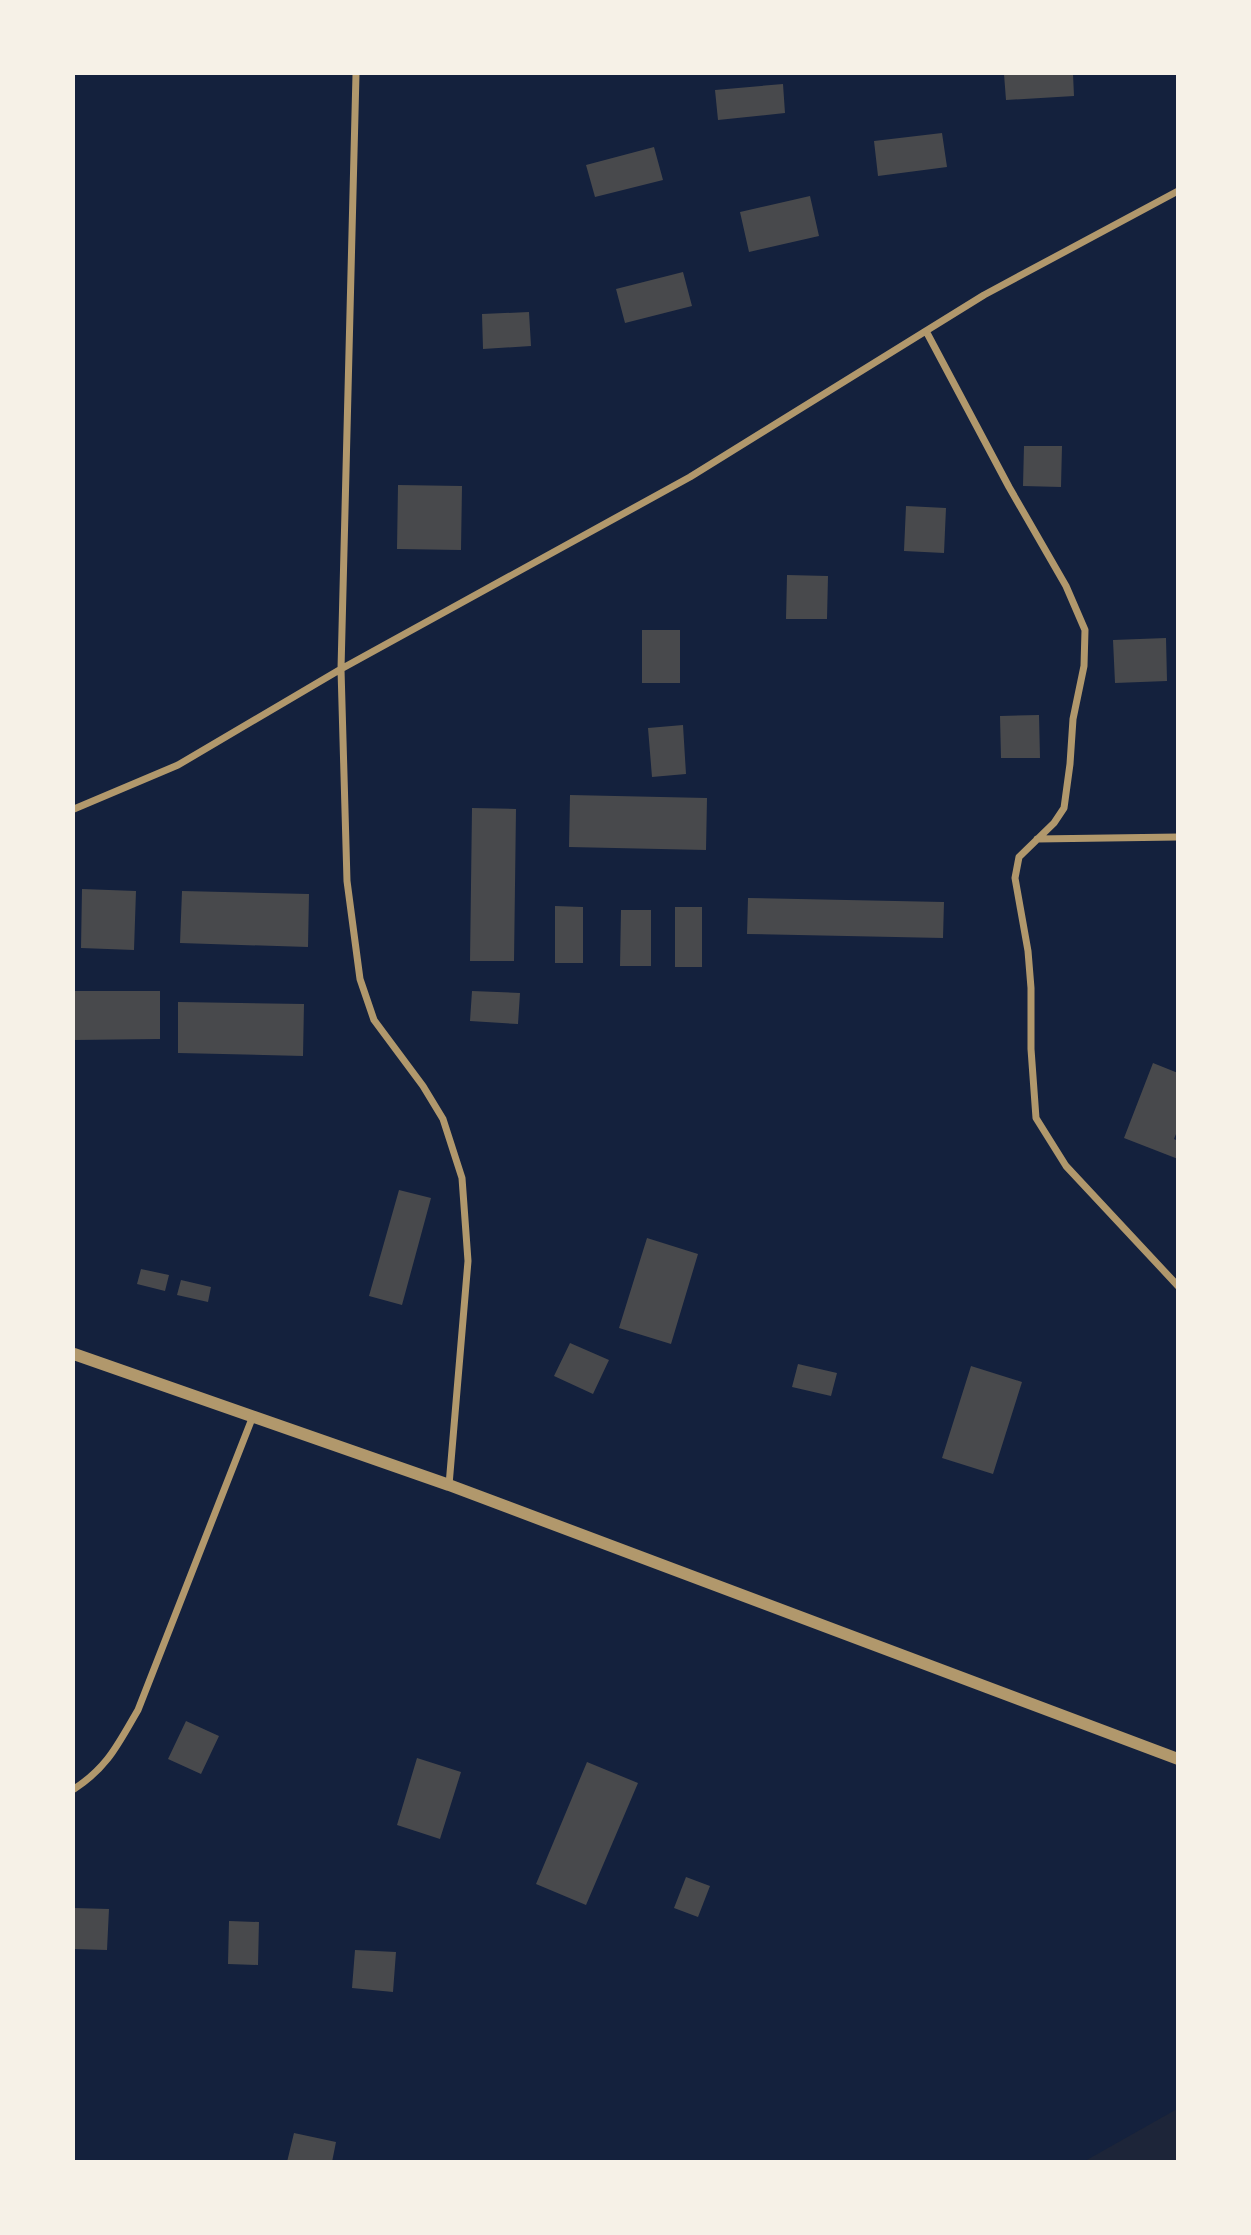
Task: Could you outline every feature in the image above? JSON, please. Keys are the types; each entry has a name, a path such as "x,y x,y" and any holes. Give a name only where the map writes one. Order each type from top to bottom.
{"street":[{"path":"356,74 341,669 347,881 360,979 374,1020 423,1086 443,1119 463,1178 468,1261 449,1485"},
{"path":"74,808 178,765 341,669 690,477 984,295 1178,191"},
{"path":"926,331 1009,487 1066,586 1085,630 1084,666 1073,719 1064,808 1054,823 1019,857 1015,878 1030,975 1031,1049 1036,1118 1066,1166 1178,1286"},
{"path":"1036,839 1178,836"},
{"path":"74,1354 449,1485 1178,1759"},
{"path":"74,1789 94,1776 115,1750 138,1710 253,1416"}],"shaded area":[{"path":"1177,2109 1177,2161 1085,2161"}],"building":[{"path":"1004,74 1073,74 1074,96 1006,100"},
{"path":"783,84 785,113 718,120 715,90"},
{"path":"942,133 947,167 878,176 874,141"},
{"path":"654,147 663,180 595,197 586,165"},
{"path":"810,196 819,236 749,252 740,212"},
{"path":"683,272 692,306 625,323 616,289"},
{"path":"529,312 531,346 483,349 482,314"},
{"path":"1024,446 1062,446 1061,487 1023,486"},
{"path":"398,485 462,486 461,550 397,549"},
{"path":"906,506 946,508 944,553 904,551"},
{"path":"787,575 828,576 827,619 786,619"},
{"path":"642,630 680,630 680,683 642,683"},
{"path":"1166,638 1167,681 1115,683 1113,640"},
{"path":"1039,715 1040,758 1001,758 1000,716"},
{"path":"683,725 686,774 652,777 648,728"},
{"path":"570,795 707,798 706,850 569,847"},
{"path":"472,808 516,809 514,961 470,961"},
{"path":"82,889 136,891 134,950 81,948"},
{"path":"182,891 309,894 308,947 180,943"},
{"path":"748,898 944,902 943,938 747,934"},
{"path":"555,906 583,907 583,963 555,963"},
{"path":"675,907 702,907 702,967 675,967"},
{"path":"621,910 651,910 651,966 620,966"},
{"path":"74,991 160,991 160,1039 74,1040"},
{"path":"472,991 520,993 518,1024 470,1021"},
{"path":"178,1002 304,1004 303,1056 178,1053"},
{"path":"1153,1063 1178,1073 1178,1129 1174,1139 1178,1141 1178,1159 1124,1138"},
{"path":"399,1190 431,1198 402,1305 369,1296"},
{"path":"647,1238 698,1254 671,1344 619,1328"},
{"path":"141,1269 169,1275 165,1291 137,1284"},
{"path":"181,1280 211,1287 208,1302 177,1295"},
{"path":"570,1343 609,1360 593,1394 554,1376"},
{"path":"798,1364 837,1373 831,1396 792,1387"},
{"path":"971,1366 1022,1382 993,1474 942,1458"},
{"path":"186,1721 219,1736 201,1774 168,1759"},
{"path":"417,1758 461,1772 440,1839 397,1825"},
{"path":"587,1762 638,1783 586,1905 536,1884"},
{"path":"686,1877 710,1886 698,1917 674,1908"},
{"path":"74,1908 109,1909 107,1950 74,1949"},
{"path":"229,1921 259,1922 258,1965 228,1964"},
{"path":"355,1950 396,1952 393,1992 352,1988"},
{"path":"294,2133 336,2142 332,2162 287,2162"}]}
